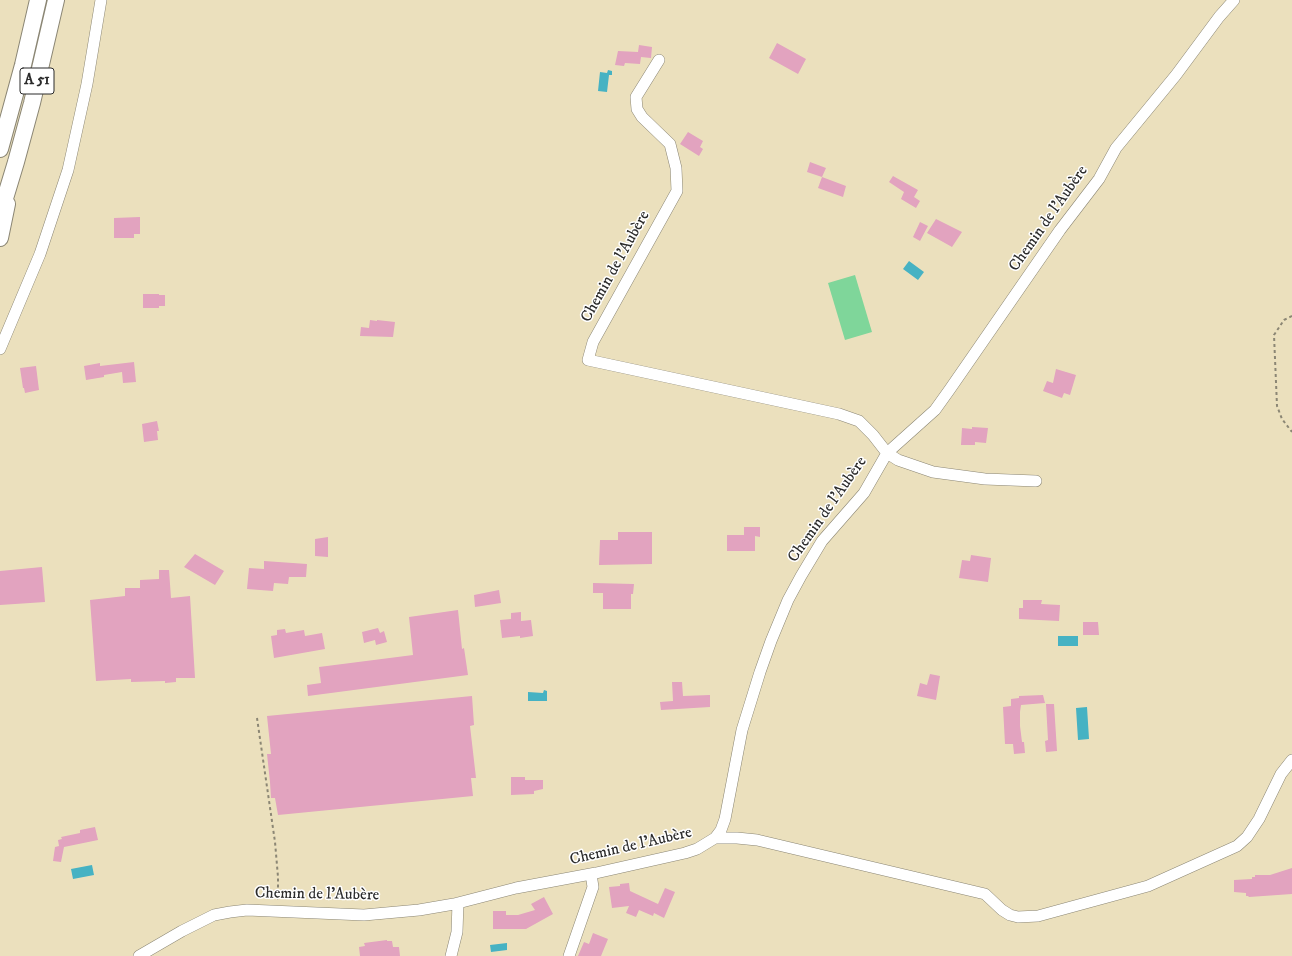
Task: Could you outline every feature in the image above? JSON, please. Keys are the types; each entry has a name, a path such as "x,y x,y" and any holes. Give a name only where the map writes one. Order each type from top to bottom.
{"highway":[{"name":"A 51","path":"0,149 23,65 38,0"},
{"name":"A 51","path":"0,215 32,103 56,0"},
{"path":"0,238 16,162"}],"street":[{"path":"0,349 40,254 68,170 87,84 101,0"},
{"name":"Chemin de l'Aubère","path":"139,956 182,931 214,915 247,910 364,915 419,910 697,850 715,838 721,830 725,819 746,714 771,641 788,600 822,541 864,494 887,453 935,410 1060,230 1099,179 1116,148 1176,75 1219,17 1234,0"},
{"name":"Chemin de l'Aubère","path":"659,60 636,98 637,109 642,117 670,144 676,168 677,191 593,342 588,360 839,414 858,421 874,435 887,453"},
{"path":"887,453 898,460 933,472 985,479 1036,481"},
{"path":"715,838 757,840 985,894 1002,910 1010,915 1018,917 1038,916 1148,886 1237,846 1247,837 1259,819 1281,774 1292,760"},
{"path":"569,956 593,887 591,874"},
{"path":"451,956 458,932 458,902"}],"path":[{"path":"1292,316 1284,320 1274,335 1277,406 1282,419 1292,432"},
{"path":"257,718 275,842 278,877 278,898 268,911"}],"green space":[{"path":"855,275 872,332 845,340 828,283"}],"water":[{"path":"608,70 612,71 612,75 609,75 607,92 598,91 600,72 607,73"},
{"path":"909,261 924,272 918,280 903,269"},
{"path":"1058,636 1078,636 1078,646 1058,646"},
{"path":"544,690 547,691 547,701 528,701 528,692 543,693"},
{"path":"1087,707 1089,739 1078,740 1076,708"},
{"path":"92,865 94,875 73,879 71,869"},
{"path":"507,943 507,950 491,952 490,945"}],"building":[{"path":"777,43 806,59 798,74 769,58"},
{"path":"639,45 652,47 651,58 641,57 640,64 625,63 624,66 615,65 618,51 638,52"},
{"path":"688,132 703,141 700,147 703,149 699,156 680,144"},
{"path":"810,162 826,168 822,177 807,172"},
{"path":"893,176 918,190 914,197 920,201 916,208 901,199 904,192 889,182"},
{"path":"822,177 846,186 843,197 818,188"},
{"path":"140,217 140,234 134,234 134,238 114,238 114,218"},
{"path":"936,219 962,232 952,247 927,233"},
{"path":"920,222 928,226 920,241 913,237"},
{"path":"143,294 165,295 165,306 159,306 159,308 143,308"},
{"path":"370,320 395,322 393,337 360,336 361,327 369,328"},
{"path":"134,362 136,382 123,383 122,372 86,380 84,366 100,363 100,366"},
{"path":"36,366 39,390 25,393 20,368"},
{"path":"1056,369 1076,375 1070,395 1064,393 1062,398 1043,391 1047,381 1053,383"},
{"path":"157,421 159,431 157,431 158,440 144,442 142,424"},
{"path":"972,427 988,428 986,443 975,442 975,445 961,445 962,428 972,429"},
{"path":"744,527 760,527 760,537 755,536 755,551 727,551 727,535 744,535"},
{"path":"618,532 652,532 652,564 599,565 600,540 618,540"},
{"path":"328,537 328,557 315,556 315,539"},
{"path":"195,554 224,571 215,585 184,567"},
{"path":"971,555 991,558 988,582 959,578 962,560 970,561"},
{"path":"264,561 307,564 306,577 289,577 288,584 274,583 273,591 247,589 249,568 264,569"},
{"path":"42,567 45,602 0,605 0,571"},
{"path":"159,570 169,570 171,598 190,596 195,678 176,678 176,682 165,683 165,681 131,682 131,679 96,681 90,600 125,596 125,588 140,588 140,580 159,579"},
{"path":"593,583 634,584 633,594 631,594 631,609 603,609 603,593 593,593"},
{"path":"499,590 501,603 475,607 474,595"},
{"path":"1023,600 1042,600 1041,604 1060,605 1059,621 1019,619 1019,608 1023,608"},
{"path":"458,610 462,649 464,648 468,675 308,696 307,685 321,683 319,667 413,655 409,617"},
{"path":"521,612 521,621 531,620 533,636 502,638 500,620 511,619 511,613"},
{"path":"1083,622 1098,622 1099,635 1083,635"},
{"path":"378,628 380,633 384,631 387,642 376,645 375,640 364,643 362,632"},
{"path":"285,629 286,633 304,630 305,636 322,633 325,649 274,658 271,636 277,635 277,630"},
{"path":"930,674 940,676 936,700 917,696 920,683 927,685"},
{"path":"672,682 682,682 683,696 710,695 710,707 661,710 660,702 673,701"},
{"path":"1043,695 1045,703 1021,705 1020,726 1025,753 1014,754 1013,744 1005,744 1003,707 1011,706 1011,699 1019,698 1019,696"},
{"path":"472,696 474,725 470,726 476,778 471,778 473,796 278,815 275,798 271,798 267,754 271,754 267,716"},
{"path":"1046,704 1054,704 1057,751 1046,752 1045,741 1048,740"},
{"path":"511,777 525,777 525,780 543,780 543,789 534,791 534,794 511,795"},
{"path":"95,827 98,840 64,847 61,862 53,861 55,847 59,846 58,840 62,839 61,837 80,833 80,830"},
{"path":"1292,868 1292,894 1249,897 1246,896 1246,893 1234,892 1234,880 1252,879 1255,875 1270,875"},
{"path":"629,883 630,891 658,904 665,888 675,892 664,918 654,913 653,916 639,910 636,917 626,913 629,906 612,908 609,887"},
{"path":"544,897 553,914 526,929 493,929 493,911 506,911 506,915 518,915 535,910 531,904"},
{"path":"593,933 608,939 601,956 578,956 584,942 589,944"},
{"path":"387,940 392,941 393,947 399,947 400,956 360,956 359,947 365,946 364,943"}]}
